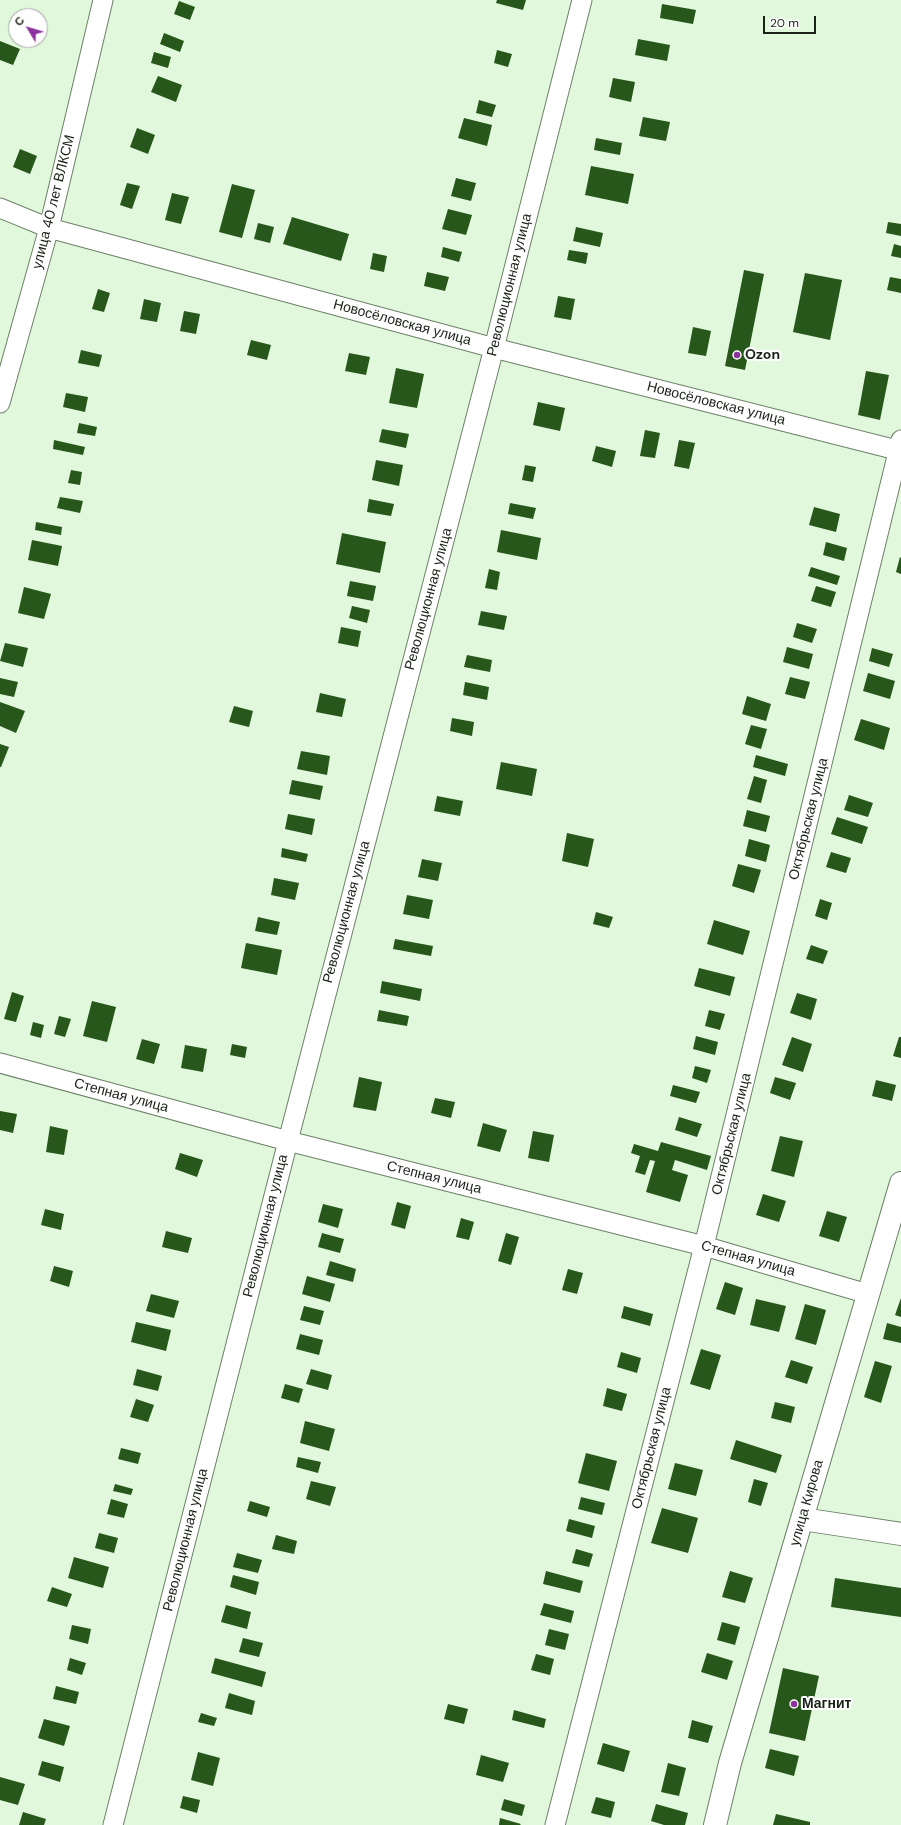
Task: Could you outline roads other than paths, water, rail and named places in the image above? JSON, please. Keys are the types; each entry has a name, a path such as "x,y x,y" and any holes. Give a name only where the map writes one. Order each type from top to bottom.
{"street":[{"name":"улица 40 лет ВЛКСМ","path":"0,403 49,228 103,0"},
{"name":"Революционная улица","path":"113,1825 288,1141 494,348 582,0"},
{"name":"Новосёловская улица","path":"0,208 49,228 494,348 900,447"},
{"name":"Октябрьская улица","path":"555,1825 704,1246 900,447"},
{"name":"Степная улица","path":"0,1063 288,1141 704,1246 868,1294"},
{"name":"улица Кирова","path":"715,1825 730,1763 901,1183"},
{"path":"802,1519 901,1534"}],"place":[{"name":"Ozon","path":"737,355"},
{"name":"Магнит","path":"794,1704"}]}
